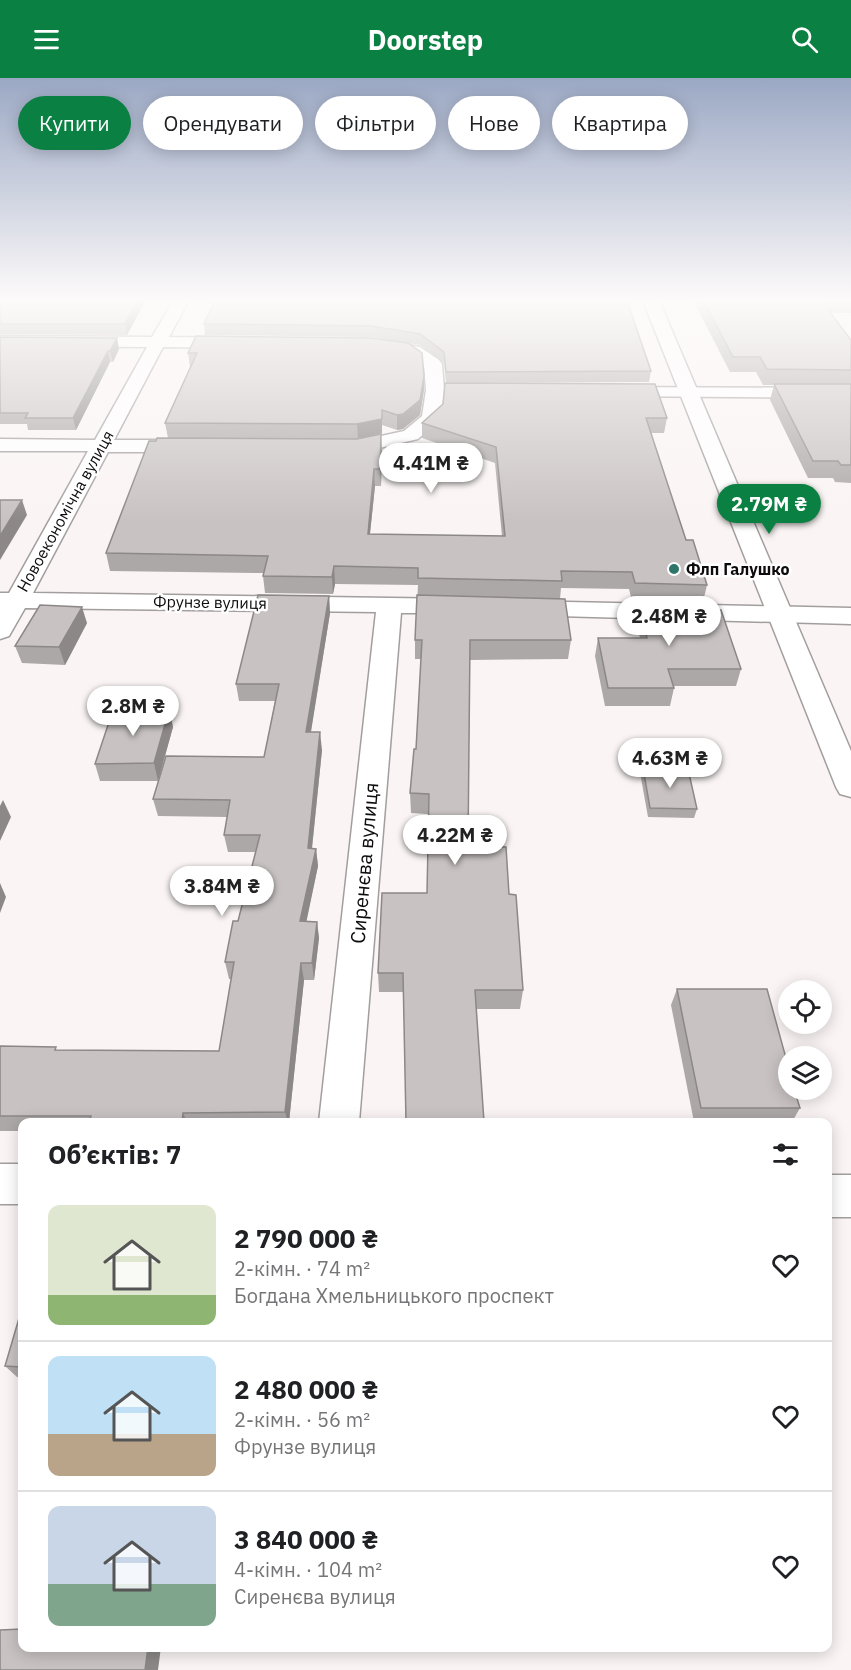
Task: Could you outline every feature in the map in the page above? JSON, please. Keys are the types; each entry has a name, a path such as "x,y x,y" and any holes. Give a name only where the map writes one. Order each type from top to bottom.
{"street":[{"name":"Новоекономічна вулиця","path":"0,631 8,600 101,445 141,372"},
{"path":"323,446 358,447 411,435 431,418 435,390 434,372"},
{"path":"681,372 779,616 851,787"},
{"path":"435,390 459,390"},
{"path":"597,392 851,393"},
{"path":"0,445 218,446"},
{"name":"Фрунзе вулиця","path":"8,600 389,604 779,616 851,616"},
{"name":"Сиренєва вулиця","path":"339,1118 389,604"},
{"path":"0,1184 18,1184"},
{"path":"832,1196 851,1196"}],"building":[{"path":"0,372 97,372 73,418 25,418 28,413 0,413"},
{"path":"188,372 424,372 420,400 403,414 397,415 382,410 382,419 357,424 165,423"},
{"path":"445,383 655,384 667,418 646,418 686,540 693,540 707,585 635,583 632,572 561,571 562,581 418,578 418,568 334,566 332,577 263,576 268,556 106,553 149,441 156,441 157,438 357,439 381,434 380,469 374,469 368,534 505,536 496,447 422,423 443,404"},
{"path":"774,384 851,384 851,465 841,465 838,461 813,461"},
{"path":"0,500 22,500 0,536"},
{"path":"258,595 329,596 306,732 320,732 308,848 316,849 300,921 317,922 312,963 301,963 285,1112 183,1113 182,1118 0,1116 0,1046 56,1047 55,1050 219,1051 234,962 225,962 233,921 238,921 260,835 224,835 230,800 153,799 166,756 264,757 279,684 236,684"},
{"path":"417,595 565,599 571,640 470,640 468,846 506,847 509,894 516,895 523,990 475,990 484,1118 406,1118 403,973 378,973 382,893 427,893 429,794 410,793 414,749 416,749 422,640 415,640"},
{"path":"639,604 713,606 715,610 721,610 741,669 668,669 674,688 608,688 598,638 647,638"},
{"path":"40,605 82,607 59,647 15,646"},
{"path":"113,710 169,710 154,763 95,764"},
{"path":"643,768 688,769 697,809 650,808"},
{"path":"677,989 767,989 783,1046 778,1046 778,1100 797,1100 800,1108 701,1108"},
{"path":"18,1322 18,1367 5,1366"},
{"path":"18,1629 18,1652 147,1652 145,1670 0,1670 0,1630"}],"place":[{"name":"Флп Галушко","path":"674,569"}]}
